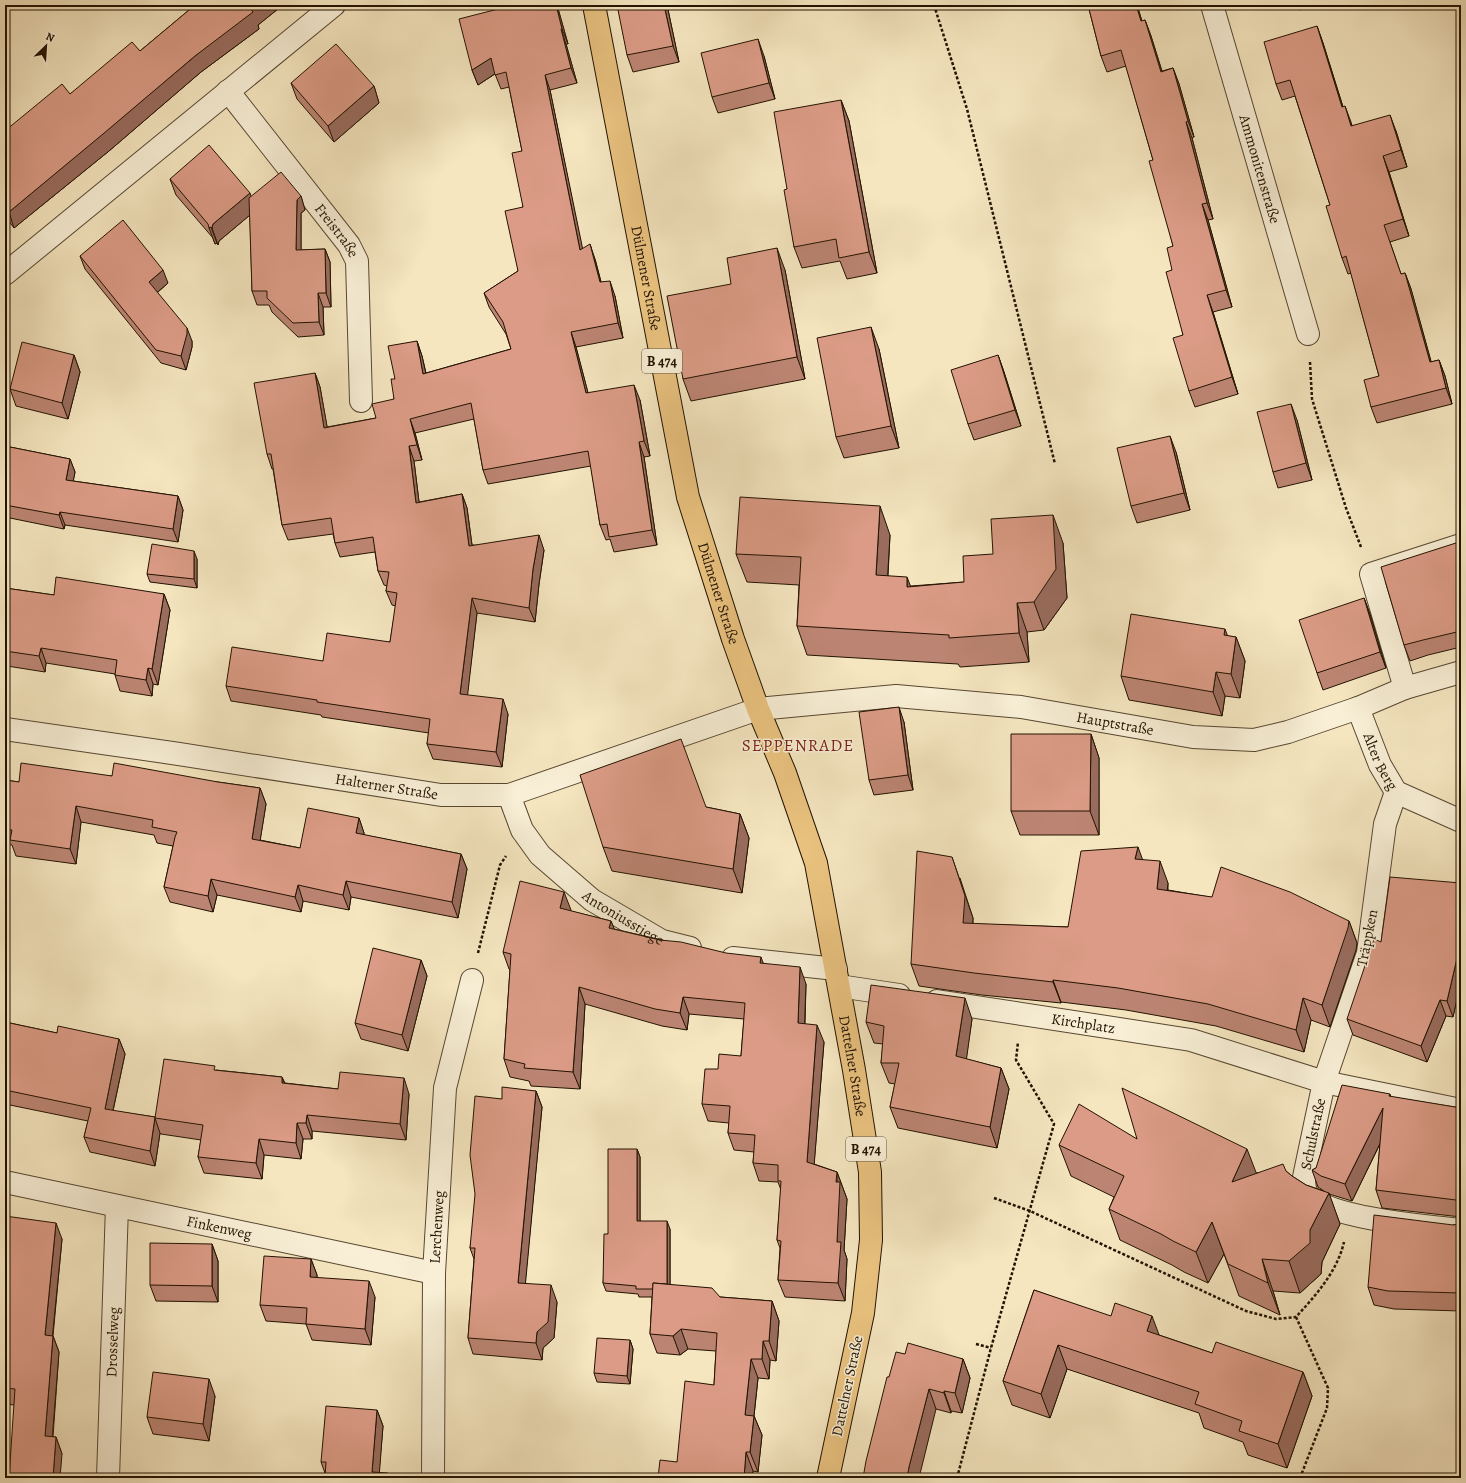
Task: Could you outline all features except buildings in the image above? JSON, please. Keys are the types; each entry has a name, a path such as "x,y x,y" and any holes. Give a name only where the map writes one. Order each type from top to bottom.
{"main road":[{"name":"Dülmener Straße","path":"594,5 688,497 730,632 758,709"},
{"name":"Dattelner Straße","path":"758,709 786,774 816,863 854,1070 870,1172 871,1240 863,1313 828,1478"}],"street":[{"path":"5,273 334,5"},
{"name":"Ammonitenstraße","path":"1212,5 1308,334"},
{"name":"Freistraße","path":"228,92 349,245 357,261 361,401"},
{"path":"1406,688 1371,574 1461,545"},
{"name":"Hauptstraße","path":"758,709 896,696 1021,706 1193,737 1254,740 1288,732 1358,708 1406,688 1461,672"},
{"name":"Alter Berg","path":"1358,708 1380,766 1396,792 1461,821"},
{"name":"Halterner Straße","path":"5,729 179,754 441,795 509,795 758,709"},
{"name":"Träppken","path":"1324,1082 1368,953 1385,824 1396,792"},
{"name":"Antoniusstiege","path":"509,795 522,830 540,855 592,900 662,941 735,958 837,978"},
{"name":"Kirchplatz","path":"837,978 1021,1013 1191,1040 1324,1082 1461,1110"},
{"name":"Lerchenweg","path":"433,1478 434,1273 445,1088 472,980"},
{"name":"Schulstraße","path":"1324,1082 1304,1177 1304,1186 1308,1196 1316,1202 1343,1212 1382,1220 1461,1230"},
{"name":"Finkenweg","path":"5,1182 434,1273"},
{"name":"Drosselweg","path":"108,1478 117,1206"}],"path":[{"path":"934,5 968,108 1055,464"},
{"path":"1308,334 1312,399 1346,508 1371,574"},
{"path":"472,980 500,865 522,830"},
{"path":"958,1478 991,1348 1054,1124 1016,1060 1021,1013"},
{"path":"994,1198 1030,1211 1246,1311 1276,1318 1296,1317 1320,1291 1341,1255 1346,1235 1343,1212"},
{"path":"1296,1317 1328,1388 1327,1408 1300,1478"},
{"path":"976,1344 991,1348"}],"district":[{"name":"SEPPENRADE","path":"798,745"}]}
